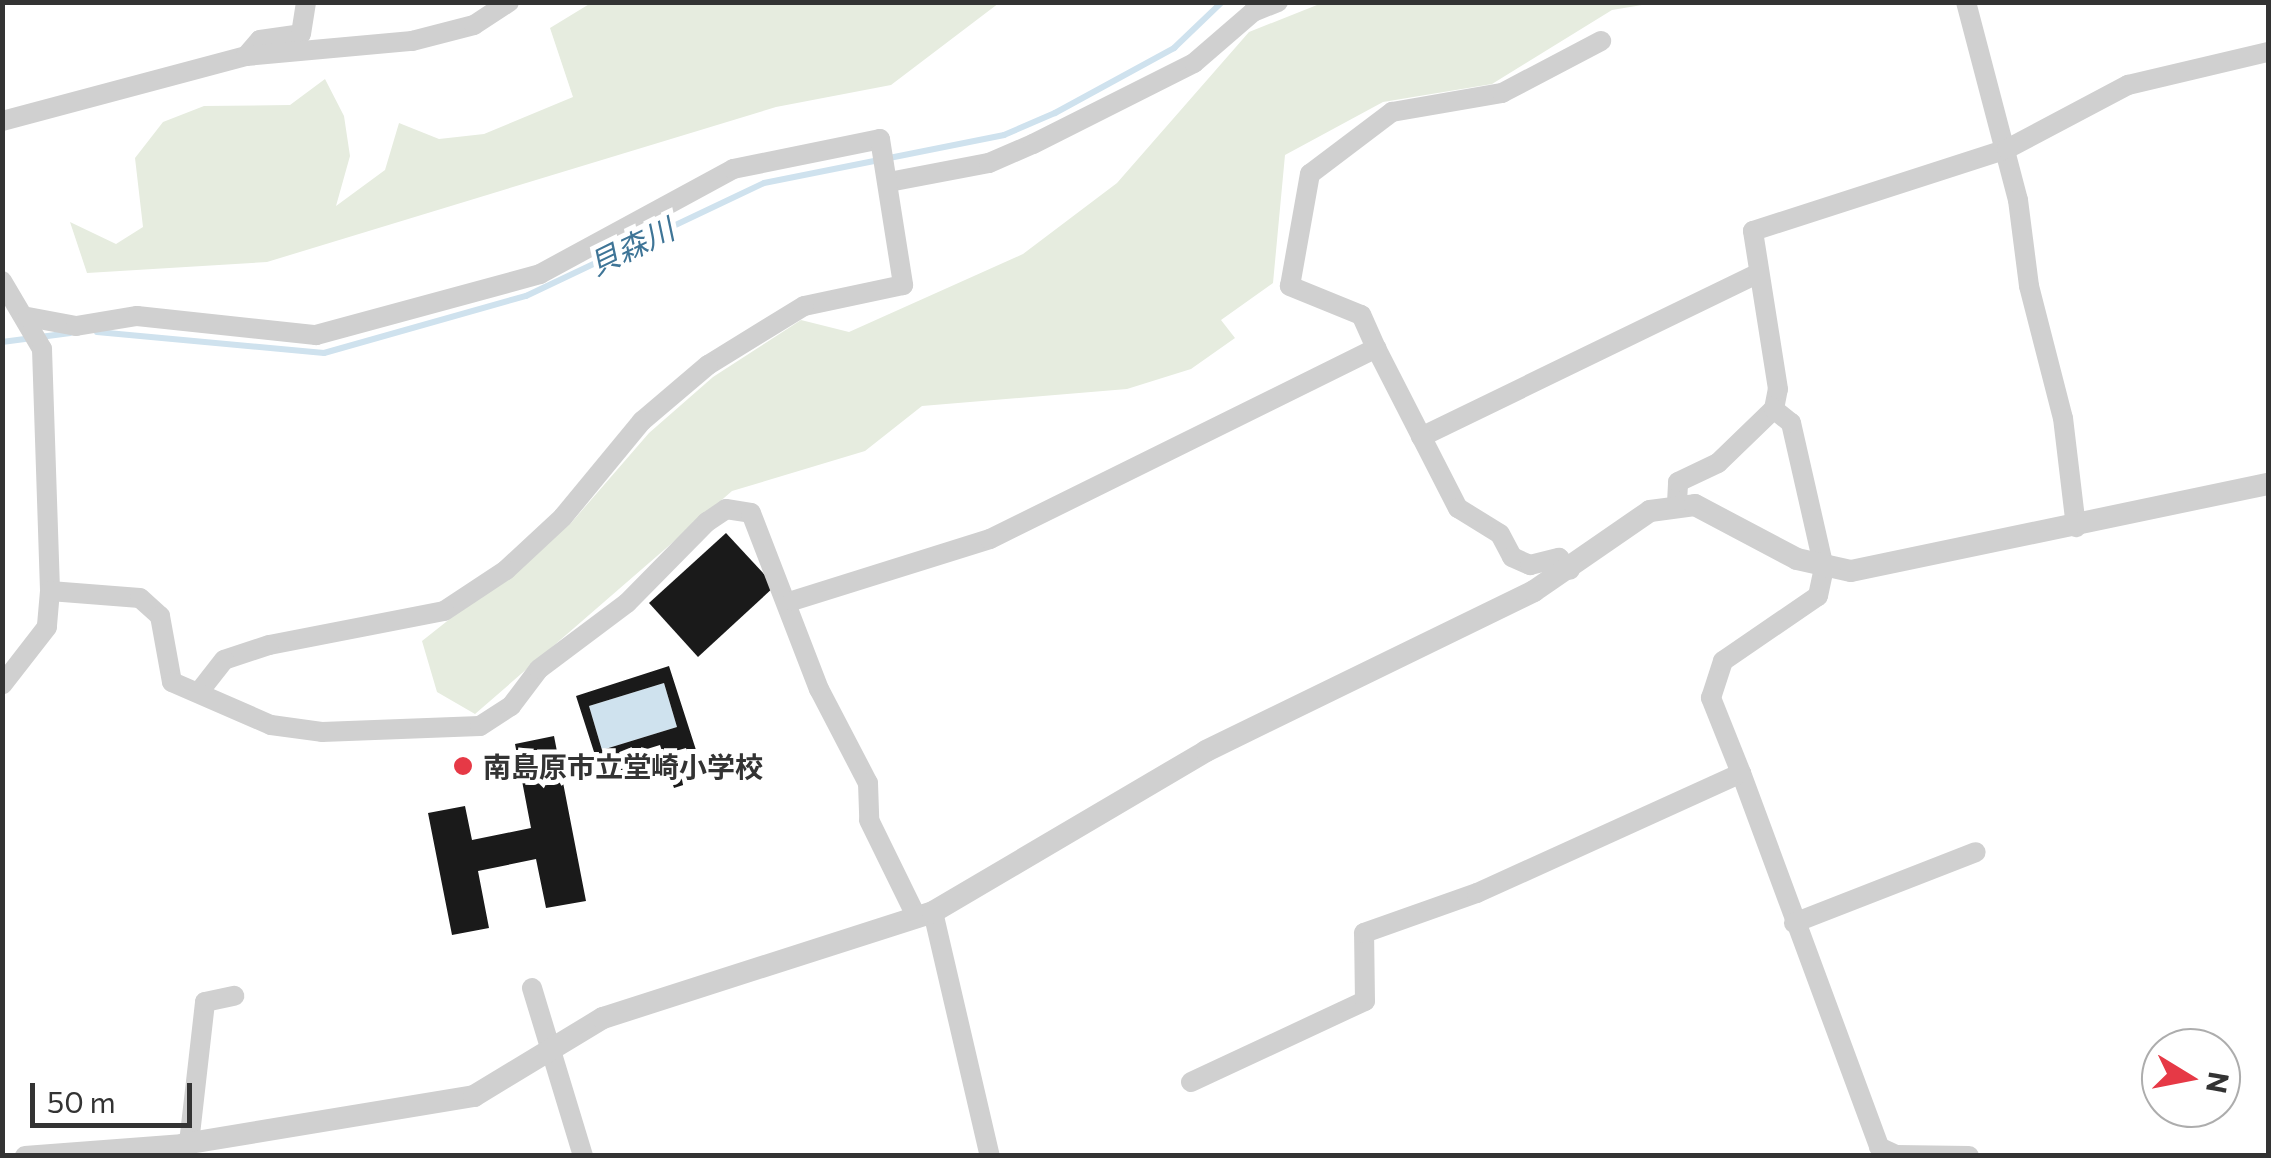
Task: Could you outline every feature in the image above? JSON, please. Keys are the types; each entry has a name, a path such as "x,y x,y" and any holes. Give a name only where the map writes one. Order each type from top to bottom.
{"street":[{"path":"246,56 260,40 301,34 306,2"},
{"path":"2,120 246,56 412,41 474,25 510,2"},
{"path":"886,167 989,163 1194,63 1253,12 1278,2"},
{"path":"1966,2 2007,150 2029,286 2063,418 2076,527"},
{"path":"1570,570 1558,558 1530,565 1512,557 1500,534 1458,508 1361,315 1290,286 1310,174 1392,112 1502,94 1601,40"},
{"path":"1676,502 1678,482 1718,463 1774,409 1778,389 1753,231 2007,150 2128,86 2268,52"},
{"path":"32,328 76,326 137,316 316,335 540,274 732,169 880,138 903,284 804,306 708,365 642,421 563,517 506,570 444,611 269,644 224,660 202,689"},
{"path":"1421,437 1758,273"},
{"path":"2,281 32,328 50,591 47,627 2,685"},
{"path":"792,601 990,539 1376,348"},
{"path":"1774,409 1791,423 1824,568 1818,596 1723,661 1711,698 1878,1146 1896,1154 1970,1156"},
{"path":"25,1156 186,1143 474,1096 603,1018 925,915 1206,751 1570,570 1650,511 1676,502 1714,510 1824,568 1877,570 2268,484"},
{"path":"50,591 125,594 152,606 172,682 202,689 214,704 271,725 322,732 480,726 726,510 751,512 792,601 820,689 868,783 869,820 925,915 990,1156"},
{"path":"1191,1082 1365,1001 1364,933 1494,886 1741,773"},
{"path":"1794,924 1976,852"},
{"path":"532,988 583,1156"},
{"path":"186,1143 204,1002 234,996"}],"shaded area":[{"path":"591,3 999,3 891,85 776,107 267,262 87,273 70,222 116,244 143,227 135,158 163,122 204,106 290,105 325,79 344,116 350,156 336,206 385,170 399,123 439,139 484,134 573,97 550,28"},
{"path":"1322,3 1654,3 1612,10 1492,84 1383,102 1285,155 1273,283 1221,320 1235,338 1191,369 1127,389 922,406 865,451 732,491 475,714 437,692 422,641 571,523 649,433 713,377 801,320 849,332 1023,254 1117,183 1249,32"}],"water":[{"path":"664,683 677,727 602,750 589,706"}],"building":[{"path":"726,533 775,586 698,657 649,603"},
{"path":"669,666 705,778 674,788 660,745 647,749 653,767 604,783 576,696","holes":["664,683 677,727 602,750 589,706","686,748 694,773 680,778 672,752"]},
{"path":"554,736 586,901 546,908 536,859 478,871 489,928 452,935 428,813 465,806 472,840 531,828 515,744"}],"waterway":[{"name":"貝森川","path":"97,332 324,353 526,296 764,183 1004,135 1055,113 1174,48 1222,2"},
{"name":"貝森川","path":"2,342 70,333"}],"place":[{"name":"南島原市立堂崎小学校","path":"463,766"}]}
